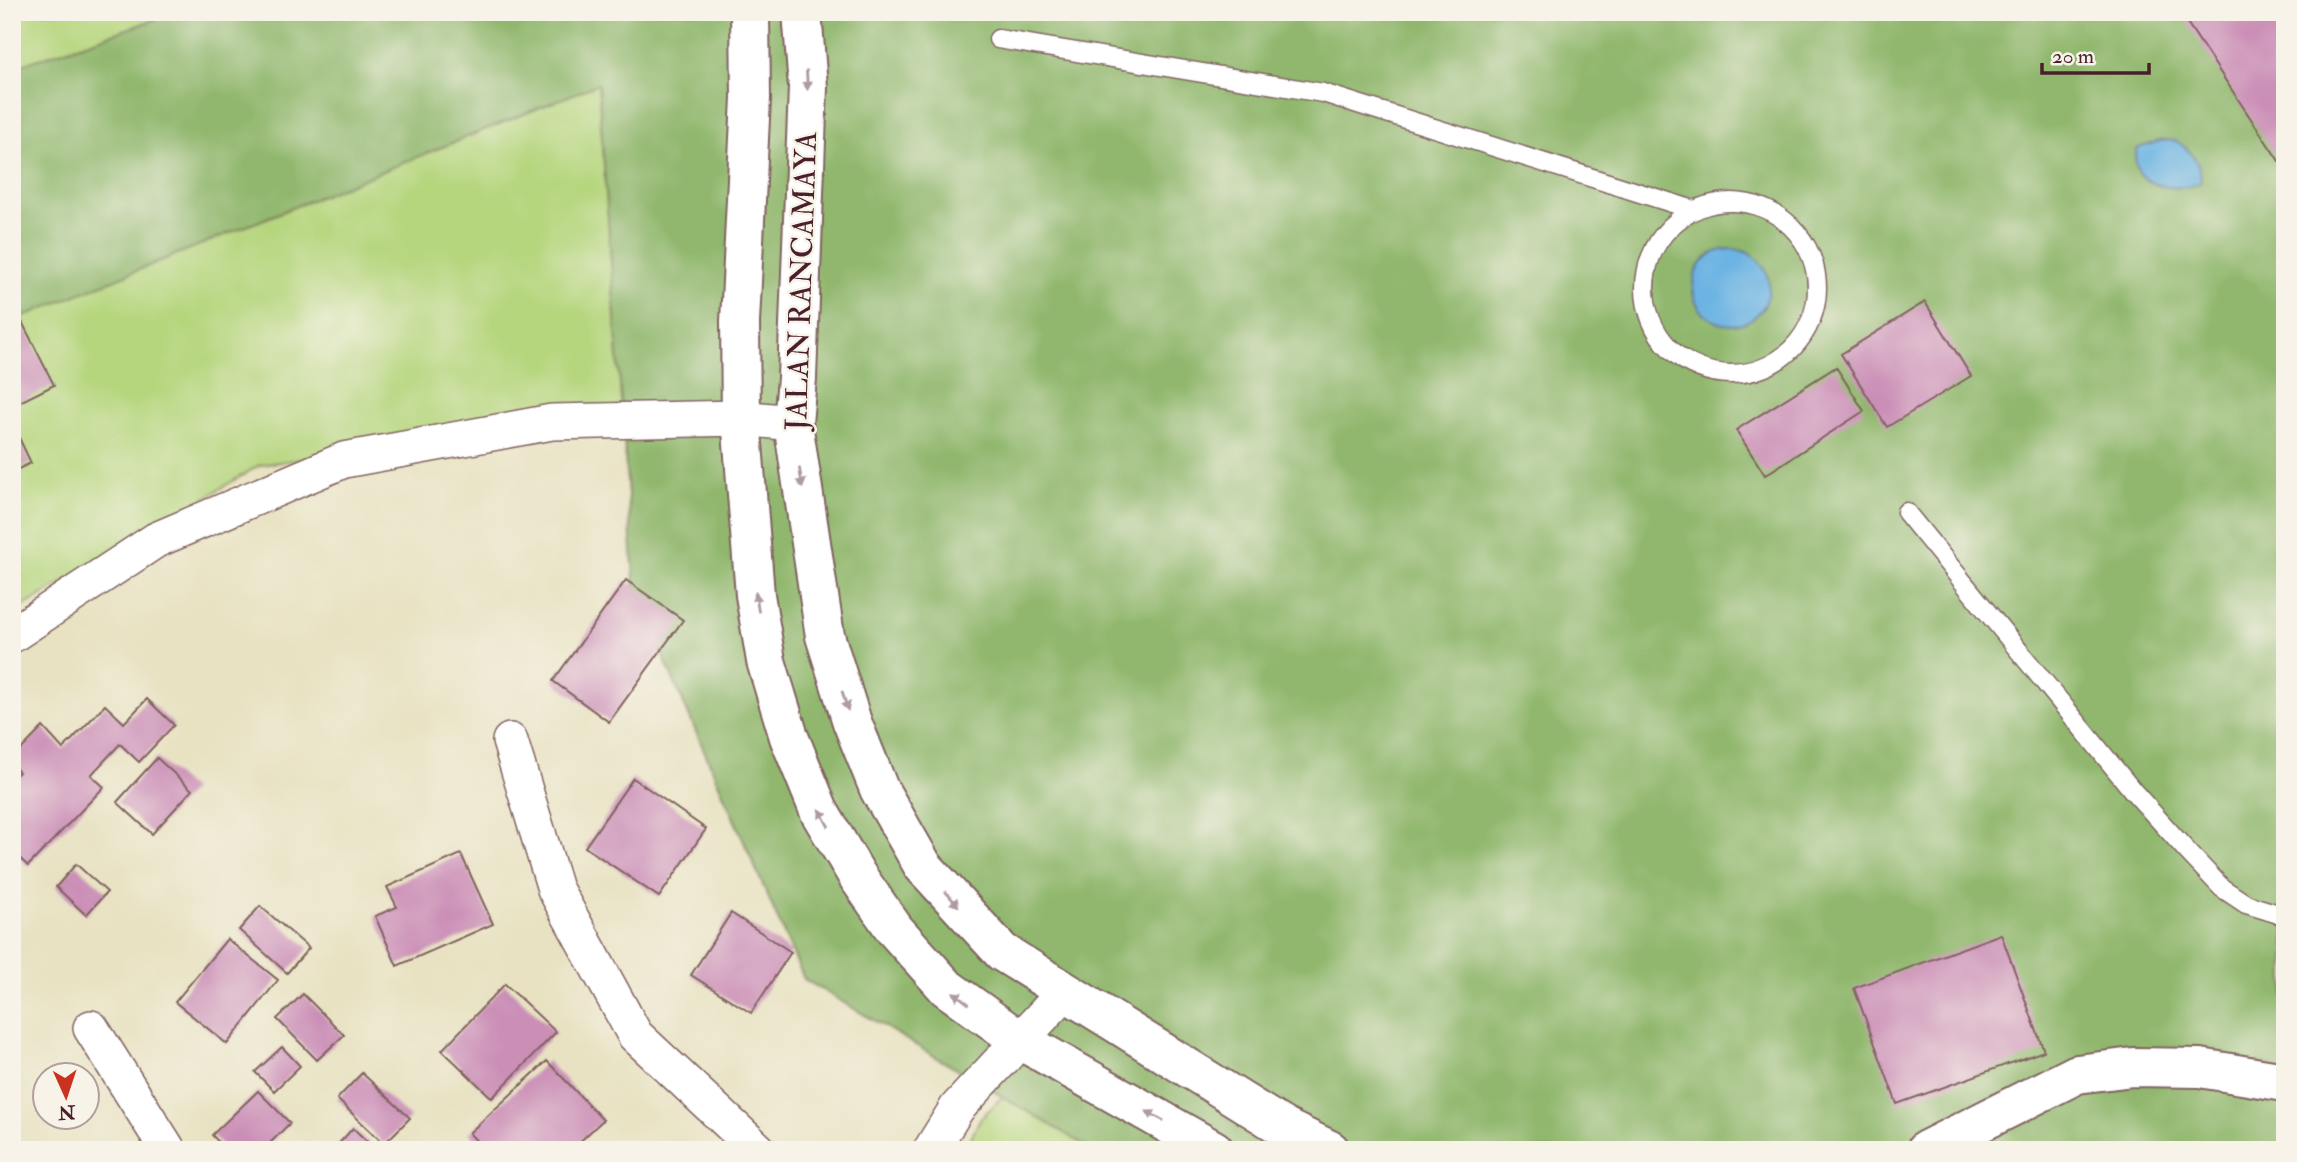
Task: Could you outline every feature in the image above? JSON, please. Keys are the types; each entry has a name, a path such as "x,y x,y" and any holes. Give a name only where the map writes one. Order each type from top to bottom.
{"street":[{"name":"JALAN RANCAMAYA","path":"750,12 751,98 740,322 741,418 755,595 766,661 789,737 820,813 858,877 895,930 947,988 1018,1039 1214,1150"},
{"name":"JALAN RANCAMAYA","path":"802,12 808,87 793,423 825,636 852,722 879,789 923,866 1002,952 1283,1126 1330,1150"},
{"path":"12,635 156,540 344,460 552,422 741,418 793,423"},
{"path":"510,741 555,888 635,1035 758,1150"},
{"path":"931,1150 957,1108 1018,1039 1065,992"},
{"path":"91,1028 169,1150"},
{"path":"1926,1150 2077,1074 2133,1067 2200,1068 2285,1082"}],"lane":[{"path":"998,39 1323,93 1694,210 1720,202 1748,203 1773,213 1795,230 1810,253 1817,279 1815,307 1805,332 1788,353 1763,368 1733,374 1704,370 1678,357 1657,335 1646,308 1644,279 1653,251 1670,227 1694,210"},
{"path":"1906,512 2133,791 2187,851 2222,888 2246,904 2285,916"}],"green space":[{"path":"12,12 881,12 768,393 260,465 12,613"},
{"path":"177,12 2285,12 2285,1150 1093,1150 804,979 635,592 598,84 12,321 12,68"},
{"path":"1034,1065 1335,1150 965,1150 980,1119"}],"water":[{"path":"2175,140 2194,157 2201,182 2191,186 2167,187 2155,184 2138,171 2135,161 2138,148 2160,141"},
{"path":"1731,249 1746,252 1758,260 1766,272 1769,287 1766,302 1758,314 1746,322 1731,325 1716,322 1704,314 1696,302 1693,287 1696,272 1704,260 1716,252"}],"building":[{"path":"2180,12 2285,12 2285,158 2279,161"},
{"path":"1925,302 1971,376 1887,427 1841,354"},
{"path":"15,308 54,385 14,405 12,310"},
{"path":"1836,367 1864,411 1765,475 1736,430"},
{"path":"12,423 31,463 12,472"},
{"path":"626,580 683,620 609,722 553,681"},
{"path":"147,699 174,725 139,762 120,744 91,775 104,787 28,866 12,851 12,779 19,772 12,765 12,759 43,727 63,749 105,705 124,723"},
{"path":"157,758 192,790 152,834 117,802"},
{"path":"633,778 706,829 659,897 585,847"},
{"path":"461,854 493,924 397,966 375,916 397,907 387,887"},
{"path":"76,864 107,892 86,915 56,887"},
{"path":"260,906 309,948 287,973 239,930"},
{"path":"731,913 791,952 751,1013 691,975"},
{"path":"2001,934 2044,1051 1897,1104 1854,988"},
{"path":"227,939 278,980 227,1044 175,1002"},
{"path":"505,984 556,1032 492,1098 442,1050"},
{"path":"303,994 344,1035 317,1060 277,1019"},
{"path":"282,1047 300,1066 274,1091 255,1072"},
{"path":"547,1061 603,1120 571,1150 485,1150 469,1133"},
{"path":"362,1073 410,1118 384,1144 337,1099"},
{"path":"258,1091 290,1123 263,1150 226,1150 212,1135"},
{"path":"353,1128 376,1150 333,1150"}]}
